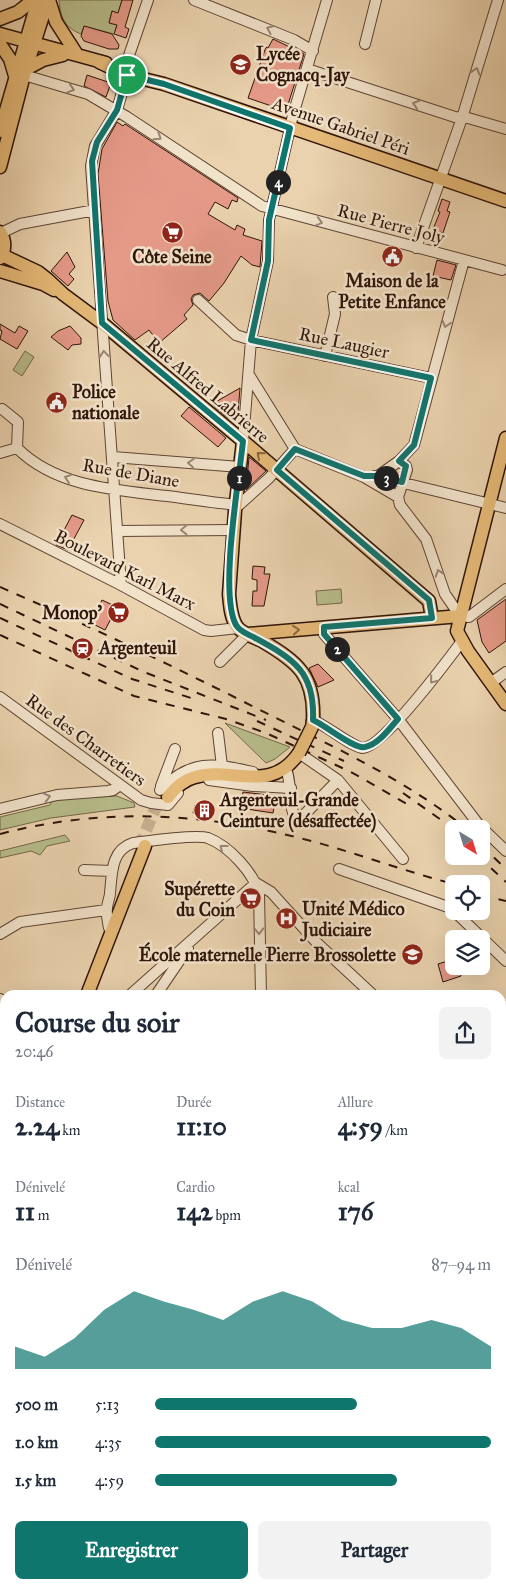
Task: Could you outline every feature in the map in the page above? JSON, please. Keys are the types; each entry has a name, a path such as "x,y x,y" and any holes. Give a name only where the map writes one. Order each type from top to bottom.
{"main road":[{"path":"0,20 18,12 33,0"},
{"path":"0,167 31,39 38,0"},
{"path":"31,39 48,0"},
{"path":"0,131 22,73 50,57 77,55 56,22 48,0"},
{"name":"Avenue Gabriel Péri","path":"0,26 77,55 506,201"},
{"name":"Avenue Gabriel Péri","path":"0,34 31,39"},
{"path":"0,44 22,73"},
{"path":"1,233 4,248 1,256"},
{"name":"Rue Alfred Labrierre","path":"1,256 38,272 243,441 429,600 432,618"},
{"name":"Rue Alfred Labrierre","path":"0,270 44,284 63,294"},
{"path":"506,438 457,631 506,704"},
{"path":"162,797 197,776 251,778 269,774 285,767 299,752 312,727 313,696 305,675 293,661 243,631 232,615 229,594 233,530 243,441"},
{"path":"243,631 273,631 460,616"},
{"path":"460,616 468,632 474,657"},
{"path":"267,644 273,631"},
{"path":"162,797 181,780 199,773 269,774"},
{"path":"89,990 142,846 109,928 104,947"}],"street":[{"path":"121,585 92,161 97,142 117,110 126,71 148,0"},
{"path":"194,0 294,40 313,51"},
{"path":"243,441 251,340 268,261 269,220 290,128 328,0"},
{"path":"365,44 376,0"},
{"path":"416,248 462,118 498,0"},
{"path":"307,69 462,118 506,129"},
{"name":"Rue Pierre Joly","path":"22,73 88,94 117,110 262,206 502,270"},
{"path":"1,233 20,224 95,210"},
{"path":"378,476 399,461 414,445 464,260"},
{"path":"325,356 336,314 333,297"},
{"name":"Rue Laugier","path":"198,300 236,335 251,340 431,378"},
{"path":"249,375 295,449 364,476 398,497"},
{"path":"0,453 17,448 18,422 2,409"},
{"name":"Rue de Diane","path":"17,448 28,460 54,473 94,486 235,505"},
{"path":"235,505 246,501 295,449"},
{"path":"113,457 240,467"},
{"path":"399,461 406,466 398,497 400,505 426,539 445,594 460,616 469,617 506,588"},
{"path":"364,476 378,476 506,508"},
{"name":"Boulevard Karl Marx","path":"0,524 121,585 204,630 243,631"},
{"path":"118,532 233,530"},
{"path":"324,627 324,634 398,719 479,825 506,851"},
{"path":"220,662 243,631"},
{"path":"313,720 358,747 365,748 382,736 433,681 462,641"},
{"path":"492,682 506,672"},
{"name":"Rue des Charretiers","path":"0,697 74,749 141,800 162,797"},
{"path":"218,732 222,766"},
{"path":"162,797 175,749"},
{"path":"299,752 338,780 403,859"},
{"path":"162,797 171,779 188,768 222,766 253,772 255,775"},
{"path":"285,767 289,774 292,813 297,819 304,816 338,780"},
{"path":"162,797 170,804 181,790 199,781 216,780 253,786 290,788"},
{"path":"0,809 58,795 108,791 120,785"},
{"path":"109,928 106,910 110,895 112,871 117,856 128,844 207,838 240,863 256,883 271,892 317,943 368,990"},
{"path":"340,869 445,906"},
{"path":"84,870 112,871"},
{"path":"136,990 256,883"},
{"path":"256,883 259,894 261,990"},
{"path":"0,934 20,922 106,910"},
{"path":"463,920 506,961"},
{"path":"159,990 197,935"}],"green space":[{"path":"59,0 122,0 118,13 112,11 109,22 117,25 114,34 84,26 81,34 71,29 62,17"},
{"path":"25,351 34,357 22,376 13,370"},
{"path":"341,589 342,603 317,605 316,591"},
{"path":"225,723 290,747 275,759 266,763"},
{"path":"117,796 134,803 135,807 51,818 0,830 0,817 50,805 53,799"},
{"path":"65,835 70,841 47,846 40,855 31,851 0,858 0,851"}],"building":[{"path":"122,0 133,0 125,27 129,29 126,38 114,34 117,25 109,23 112,11 118,13"},
{"path":"84,26 112,34 119,45 118,49 109,49 84,41 81,36"},
{"path":"273,39 304,54 286,111 248,98 266,47 268,48"},
{"path":"87,75 111,83 106,97 84,86"},
{"name":"Côte Seine","path":"117,122 123,126 125,124 238,198 237,202 232,200 228,209 215,202 208,214 235,230 237,225 245,229 243,235 262,241 260,267 252,265 241,256 224,283 209,301 200,293 193,295 191,299 193,305 184,315 187,319 159,343 149,330 135,340 113,320 108,301 98,174 102,149"},
{"path":"442,199 450,202 447,211 450,212 443,233 440,232 437,241 429,239 440,212 438,211"},
{"path":"67,252 75,267 69,274 74,279 68,286 51,271"},
{"path":"437,260 456,265 451,280 433,276"},
{"path":"0,324 15,333 19,326 28,331 17,349 0,339 2,331 0,330"},
{"path":"70,326 81,338 81,344 72,345 68,350 51,337 58,331"},
{"path":"240,388 238,413 228,418 212,404"},
{"path":"189,407 226,438 218,447 181,416"},
{"path":"249,457 266,471 246,490"},
{"path":"72,515 84,520 68,550 56,545"},
{"path":"253,566 265,567 264,574 270,574 264,606 252,606 253,591 257,591 257,580 252,579"},
{"path":"506,599 506,641 489,653 482,642 477,620"},
{"name":"Argenteuil","path":"102,600 123,610 119,618 113,615 105,630 93,624 101,608 99,606"},
{"path":"318,664 334,680 318,687 309,668"},
{"path":"243,792 276,796 273,813 240,808"},
{"name":"Argenteuil-Grande Ceinture (désaffectée)","path":"195,805 214,808 213,816 193,813"},
{"path":"445,962 445,975 461,976 443,982 438,964"}],"tunnel":[{"path":"139,847 156,807 164,796"}],"railway":[{"path":"0,587 136,649 346,753 396,781 455,820"},
{"path":"0,604 144,672 266,720"},
{"path":"0,618 132,679 191,698"},
{"path":"0,635 134,696 226,719 266,733 351,772 407,804"},
{"path":"257,721 344,761"},
{"path":"403,793 445,823"},
{"path":"0,834 80,819 119,817 197,819 275,832 315,842 445,881"},
{"path":"490,854 506,869"},
{"path":"488,865 506,882"},
{"path":"490,897 506,901"}],"place":[{"name":"Lycée Cognacq-Jay","path":"240,64"},
{"name":"Côte Seine","path":"172,232"},
{"name":"Maison de la Petite Enfance","path":"392,256"},
{"name":"Police nationale","path":"56,402"},
{"name":"Monop'","path":"118,613"},
{"name":"Argenteuil","path":"83,648"},
{"name":"Argenteuil-Grande Ceinture (désaffectée)","path":"204,810"},
{"name":"Supérette du Coin","path":"251,899"},
{"name":"Unité Médico Judiciaire","path":"286,919"},
{"name":"École maternelle Pierre Brossolette","path":"412,955"}],"route":[{"path":"127,75 164,84 290,128 269,220 268,261 251,340 431,378 414,445 399,461 404,463 407,470 402,482 378,476 364,476 295,449 277,470 429,600 432,618 324,627 324,634 398,719 382,736 368,747 358,747 321,723 313,720 313,696 310,685 301,668 285,655 240,630 234,620 229,594 235,511 243,441 102,323 91,166 97,142 117,110 127,75"}]}
